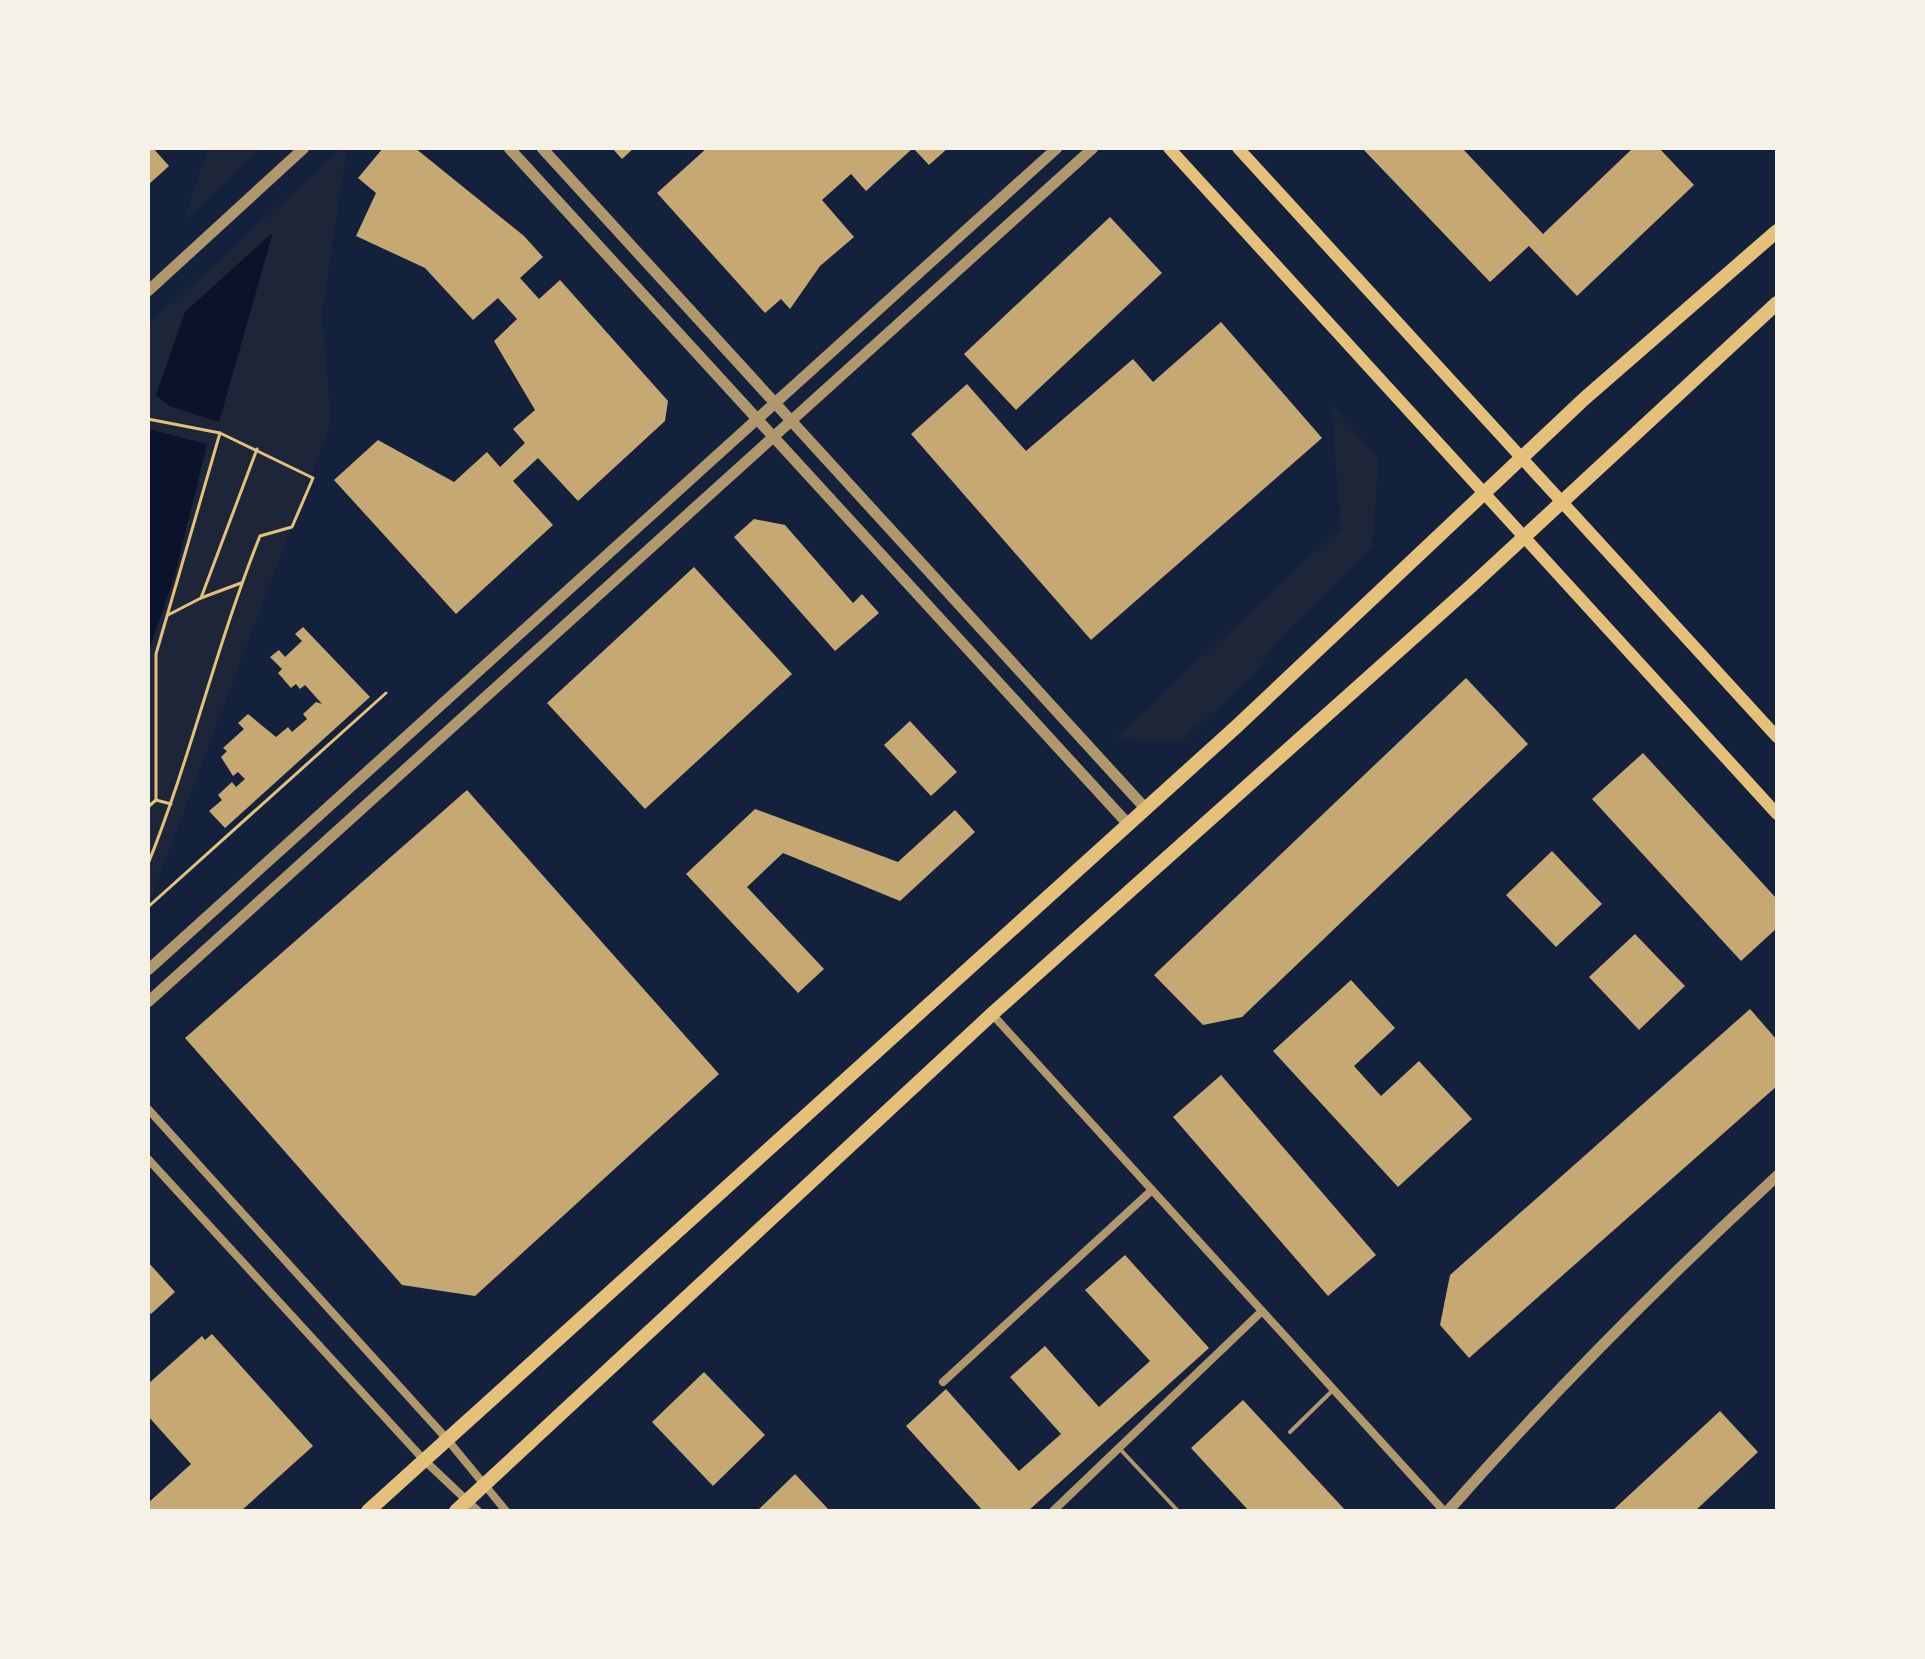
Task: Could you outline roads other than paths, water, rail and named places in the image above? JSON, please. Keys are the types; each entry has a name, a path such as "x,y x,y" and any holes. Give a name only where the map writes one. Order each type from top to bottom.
{"main road":[{"path":"1169,148 1777,814"},
{"path":"1238,148 1777,737"},
{"path":"368,1511 1128,824 1521,458 1777,231"},
{"path":"456,1511 473,1506 482,1485 992,1014 1524,536 1777,303"}],"street":[{"path":"148,291 304,148"},
{"path":"509,148 1128,824"},
{"path":"542,148 1145,808"},
{"path":"148,970 1057,148"},
{"path":"148,1002 1093,148"},
{"path":"992,1014 1446,1511 1550,1397 1677,1268 1777,1176"},
{"path":"148,1109 446,1438 506,1511"},
{"path":"148,1159 424,1460 473,1506"},
{"path":"943,1382 1152,1190"},
{"path":"1053,1511 1262,1311"}],"lane":[{"path":"1290,1432 1334,1390"},
{"path":"1120,1449 1178,1511"}]}
